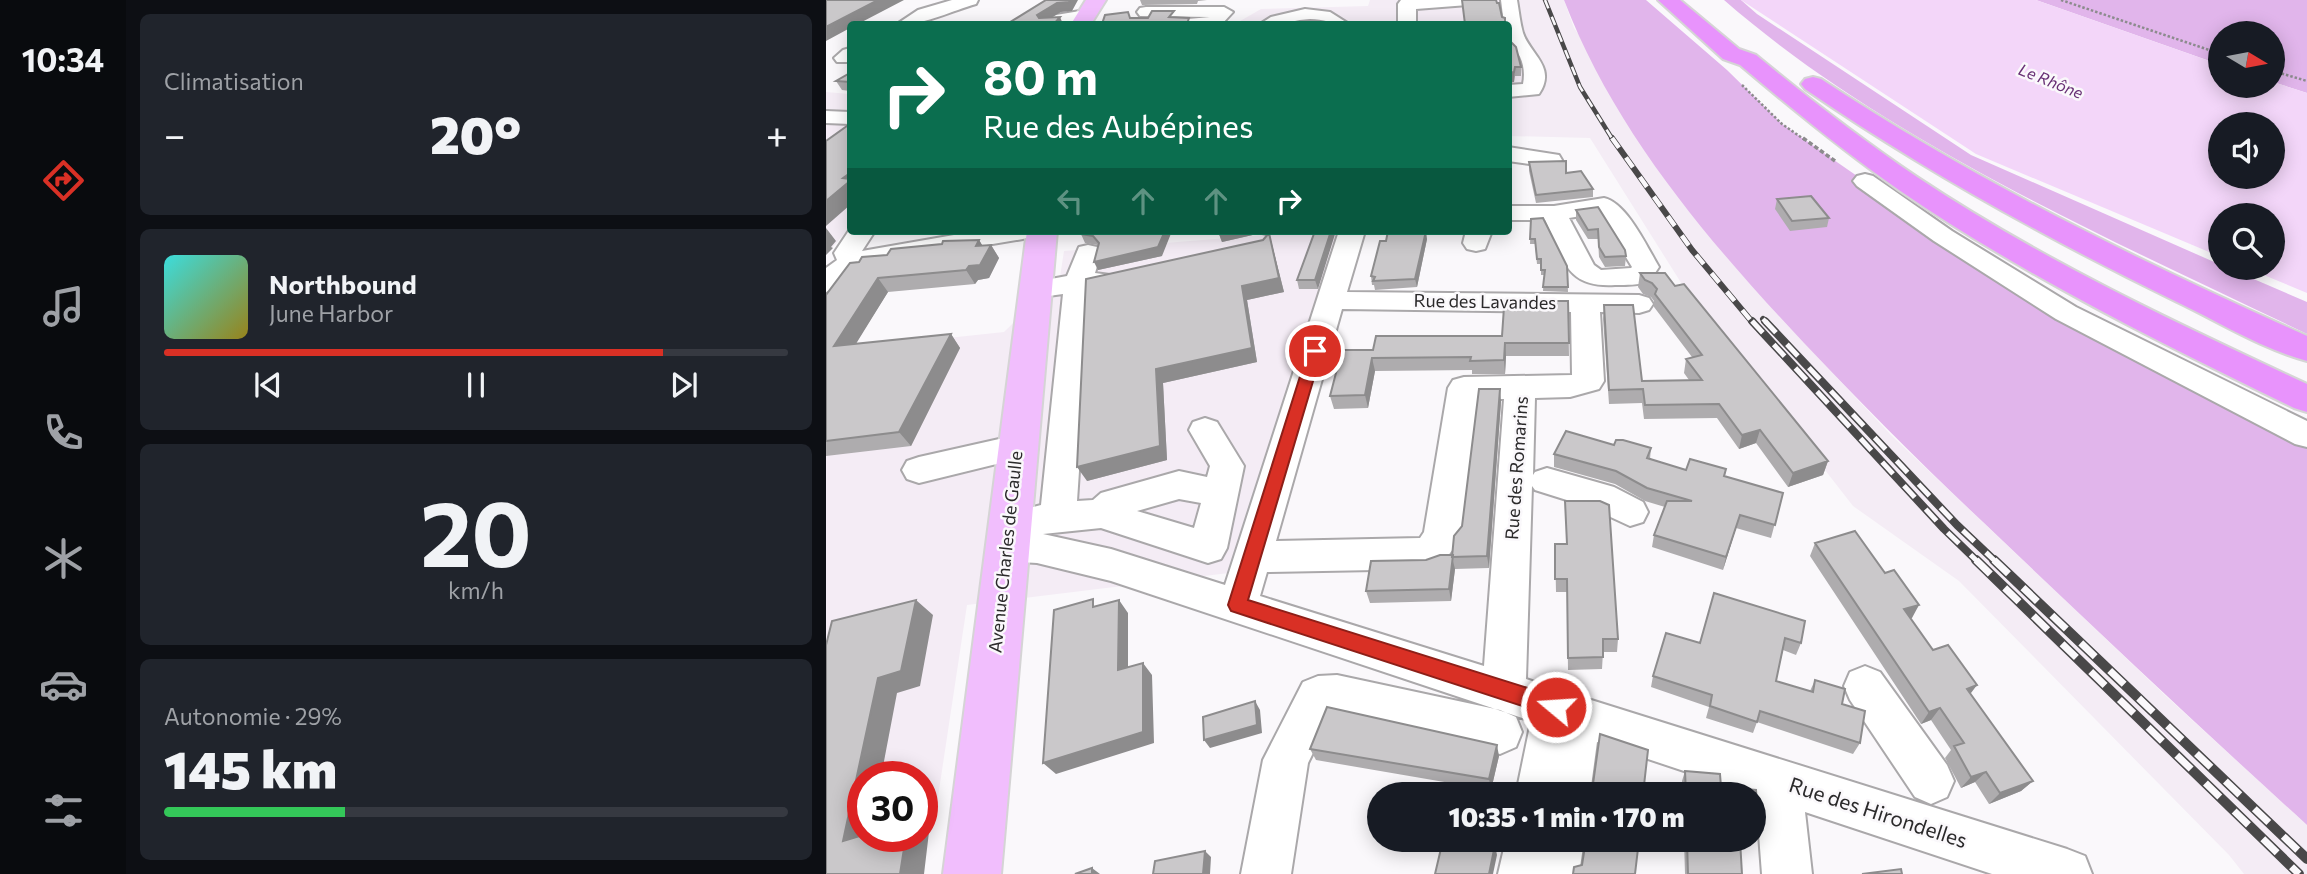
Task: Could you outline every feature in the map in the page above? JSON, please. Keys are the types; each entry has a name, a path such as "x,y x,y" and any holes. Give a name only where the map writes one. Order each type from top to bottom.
{"highway":[{"path":"1668,0 1731,54 1748,60"},
{"path":"1680,0 1748,60 1856,147 2020,253 2160,329 2307,399"},
{"path":"1707,0 1734,26 1814,84 1935,161 2070,236 2307,350"}],"main road":[{"name":"Avenue Charles de Gaulle","path":"972,874 1017,447 1034,253"}],"street":[{"path":"912,21 970,0"},
{"path":"1508,0 1510,21"},
{"path":"1407,21 1407,5 1459,6"},
{"path":"1125,15 1144,18 1224,12 1216,21"},
{"path":"1276,21 1291,15 1321,15 1334,21"},
{"path":"1058,21 1090,17"},
{"path":"1512,38 1533,61 1536,79 1532,90 1512,91"},
{"path":"826,131 847,132"},
{"path":"1512,155 1551,160"},
{"path":"1865,181 1943,236 2066,313 2307,435"},
{"path":"1512,213 1554,213 1604,205 1613,213 1646,267 1639,276 1595,278 1583,270 1554,213"},
{"path":"835,272 859,235"},
{"path":"1238,605 1351,235"},
{"path":"835,272 979,236 1034,253 1078,283 1093,283 1130,275"},
{"path":"1058,516 1078,283 1088,253"},
{"name":"Rue des Lavandes","path":"1331,300 1639,304"},
{"name":"Rue des Romarins","path":"1502,711 1520,388 1570,386 1588,381 1585,303"},
{"path":"1252,557 1429,552 1442,538 1464,388 1520,388"},
{"path":"1007,536 1058,516 1101,514 1208,548 1227,466 1205,430"},
{"path":"919,470 1017,447"},
{"path":"1547,481 1601,497 1630,512"},
{"path":"1101,514 1114,503 1179,485 1221,493"},
{"name":"Rue des Hirondelles","path":"1007,536 1037,548 1111,565 1238,605 1502,711 1567,711 2067,874"},
{"path":"1865,686 1930,781"},
{"path":"1266,874 1286,760 1318,696 1337,695 1502,711"},
{"path":"1543,782 1567,711"},
{"path":"1567,711 1567,782"},
{"path":"1778,780 1787,874"},
{"path":"1523,874 1528,852"},
{"path":"1554,874 1558,852"}],"path":[{"path":"2061,0 2208,50"},
{"path":"2286,75 2307,81"}],"shaded area":[{"path":"1370,0 1564,0 1574,28 1775,312 1891,435 2167,697 2307,825 2307,874 2244,874 2229,855 1959,581 1853,506 1690,297 1590,138 1512,136 1512,21 1240,21 1261,9 1368,6"},
{"path":"1564,0 1646,0 1727,70 1782,124 1883,194 1909,221 2307,441 2307,825 1937,478 1768,305 1699,225 1637,139 1609,95"},
{"path":"1724,0 1741,0 1757,14 1971,155 2208,259 2208,280 2256,280 2307,302 2307,334 2080,225 2004,185 1929,144 1788,52"},
{"path":"2036,0 2307,0 2307,93 2286,86 2286,21 2208,21 2208,60"},
{"path":"826,92 847,94 847,230 826,255"},
{"path":"1266,235 1340,235 1229,573 967,605 938,797 938,761 847,761 847,806 826,845 826,351 1004,332 1060,277 1064,251"}],"water":[{"name":"Le Rhône","path":"1741,0 2036,0 2208,60 2208,98 2286,98 2286,86 2307,93 2307,293 2276,280 2285,280 2285,203 2208,203 2208,252 1976,154"}],"building":[{"path":"826,0 878,0 826,27"},
{"path":"1046,0 1070,0 1057,3 1037,15 1039,18 1060,17 1057,21 1012,21"},
{"path":"1462,0 1496,0 1502,17 1505,18 1505,21 1465,21"},
{"path":"1152,11 1174,11 1169,17 1189,18 1188,21 1103,21 1105,15 1128,12 1130,18 1148,18"},
{"path":"1512,43 1516,47 1521,67 1515,67 1514,72"},
{"path":"847,75 847,82 836,81"},
{"path":"847,126 847,175 843,178 847,179 847,184 826,201 826,141"},
{"path":"1566,161 1566,173 1581,171 1593,189 1536,195 1529,162"},
{"path":"1811,196 1829,218 1792,221 1777,199"},
{"path":"1598,207 1625,250 1626,256 1605,257 1599,247 1598,229 1588,230 1576,210"},
{"path":"1543,218 1567,266 1568,287 1543,287 1545,270 1541,270 1541,259 1537,259 1535,239 1530,239 1531,219"},
{"path":"1087,235 1163,235 1158,247 1094,262 1099,243 1093,236"},
{"path":"1269,235 1279,278 1242,286 1252,348 1156,369 1160,446 1077,467 1086,279 1263,240"},
{"path":"1314,235 1330,235 1315,280 1297,280"},
{"path":"1387,235 1425,235 1415,279 1373,281 1375,277 1371,276 1380,241 1386,241"},
{"path":"979,240 976,246 991,245 980,265 969,266 966,270 878,278 834,346 951,334 899,432 826,441 826,295 850,263 859,262 862,257 887,255 891,249 942,244 943,241"},
{"path":"1640,273 1665,273 1675,286 1684,284 1828,461 1793,473 1760,430 1742,435 1719,404 1645,405 1643,389 1609,390 1604,305 1633,305 1642,381 1702,380 1686,359 1702,355 1655,294 1657,289"},
{"path":"1541,301 1568,301 1569,343 1505,343 1504,360 1470,361 1471,357 1372,358 1365,395 1330,396 1342,350 1373,350 1376,336 1502,336 1504,307 1540,306"},
{"path":"1479,389 1500,389 1487,556 1452,557 1454,536 1462,526"},
{"path":"1566,431 1614,445 1616,440 1623,440 1651,448 1647,458 1686,470 1690,459 1726,469 1724,476 1783,493 1775,525 1740,515 1726,557 1654,535 1667,501 1692,501 1647,488 1616,471 1554,454"},
{"path":"1565,501 1600,501 1609,505 1618,639 1603,639 1603,657 1568,658 1567,579 1555,579 1555,544 1567,544"},
{"path":"1855,531 1885,573 1894,570 1919,605 1904,609 1933,650 1948,645 1977,685 1967,689 2033,781 2000,793 1986,772 1971,777 1954,746 1964,743 1940,708 1929,712 1815,543"},
{"path":"1440,555 1453,555 1449,589 1366,591 1371,561 1426,560"},
{"path":"1714,593 1805,621 1801,643 1785,638 1776,681 1813,692 1815,680 1845,689 1842,704 1865,711 1860,743 1760,711 1757,722 1710,706 1712,695 1653,676 1666,633 1700,643"},
{"path":"1093,599 1093,607 1119,600 1118,670 1143,663 1143,732 1043,763 1054,610"},
{"path":"916,600 901,671 878,678 860,761 847,761 847,822 843,841 847,840 847,852 903,852 900,874 826,874 826,645 832,621"},
{"path":"1255,701 1257,725 1204,740 1203,717"},
{"path":"1327,707 1497,745 1489,779 1310,749"},
{"path":"1600,734 1648,750 1644,782 1593,782"},
{"path":"1685,771 1720,774 1721,782 1685,782"},
{"path":"1205,851 1203,874 1153,874 1155,861"},
{"path":"1440,852 1494,852 1489,874 1435,874"},
{"path":"1584,852 1638,852 1635,874 1573,874 1574,867 1582,865"},
{"path":"1687,852 1741,852 1742,874 1688,874"},
{"path":"1092,868 1092,874 1075,874"},
{"path":"1901,869 1902,874 1862,874"}],"railway":[{"path":"1545,0 1580,87 1613,140"},
{"path":"1612,138 1692,250 1753,323"},
{"path":"1752,321 1944,529 1978,562"},
{"path":"1765,321 1957,525 1996,562"},
{"path":"1976,560 2299,874"},
{"path":"1994,560 2307,859"}],"route":[{"path":"1315,351 1238,605 1556,707"}]}
